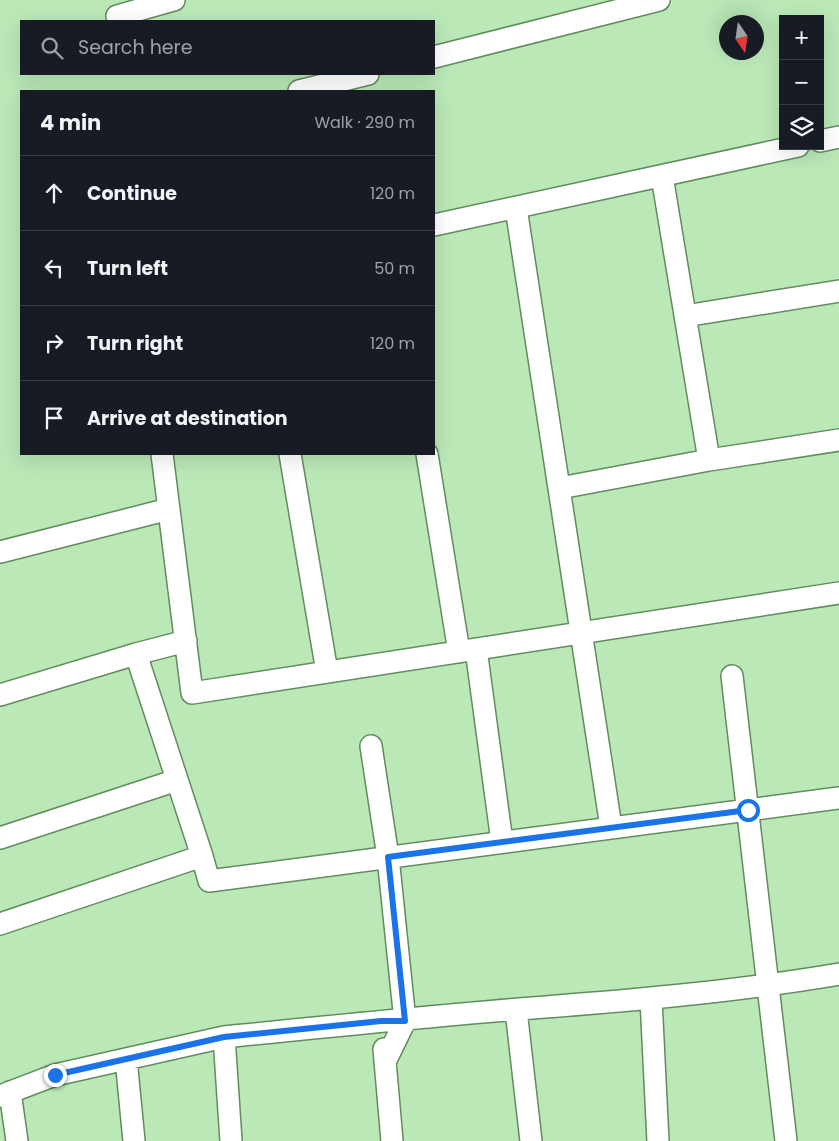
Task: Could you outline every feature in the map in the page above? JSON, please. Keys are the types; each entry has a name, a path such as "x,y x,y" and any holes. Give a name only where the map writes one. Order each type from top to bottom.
{"street":[{"path":"117,16 174,0"},
{"path":"435,57 659,0"},
{"path":"303,90 364,75"},
{"path":"824,141 839,137"},
{"path":"435,226 780,150"},
{"path":"662,176 709,460"},
{"path":"516,208 612,827"},
{"path":"686,316 839,290"},
{"path":"560,488 709,460 839,440"},
{"path":"162,455 192,693 839,593"},
{"path":"290,455 327,672"},
{"path":"427,455 467,650 502,842"},
{"path":"0,552 169,509"},
{"path":"0,695 186,640"},
{"path":"136,654 209,881 839,798"},
{"path":"732,676 770,986 786,1141"},
{"path":"371,746 388,857 405,1021 385,1062"},
{"path":"0,838 178,780"},
{"path":"0,924 202,856"},
{"path":"17,1141 5,1094 55,1075 224,1037 381,1021 405,1021 650,1000 770,986 839,974"},
{"path":"650,1000 658,1141"},
{"path":"516,1010 531,1141"},
{"path":"381,1021 392,1141"},
{"path":"224,1037 231,1141"},
{"path":"126,1059 134,1141"}],"route":[{"path":"55,1075 224,1037 381,1021 405,1021 388,857 748,810"}]}
